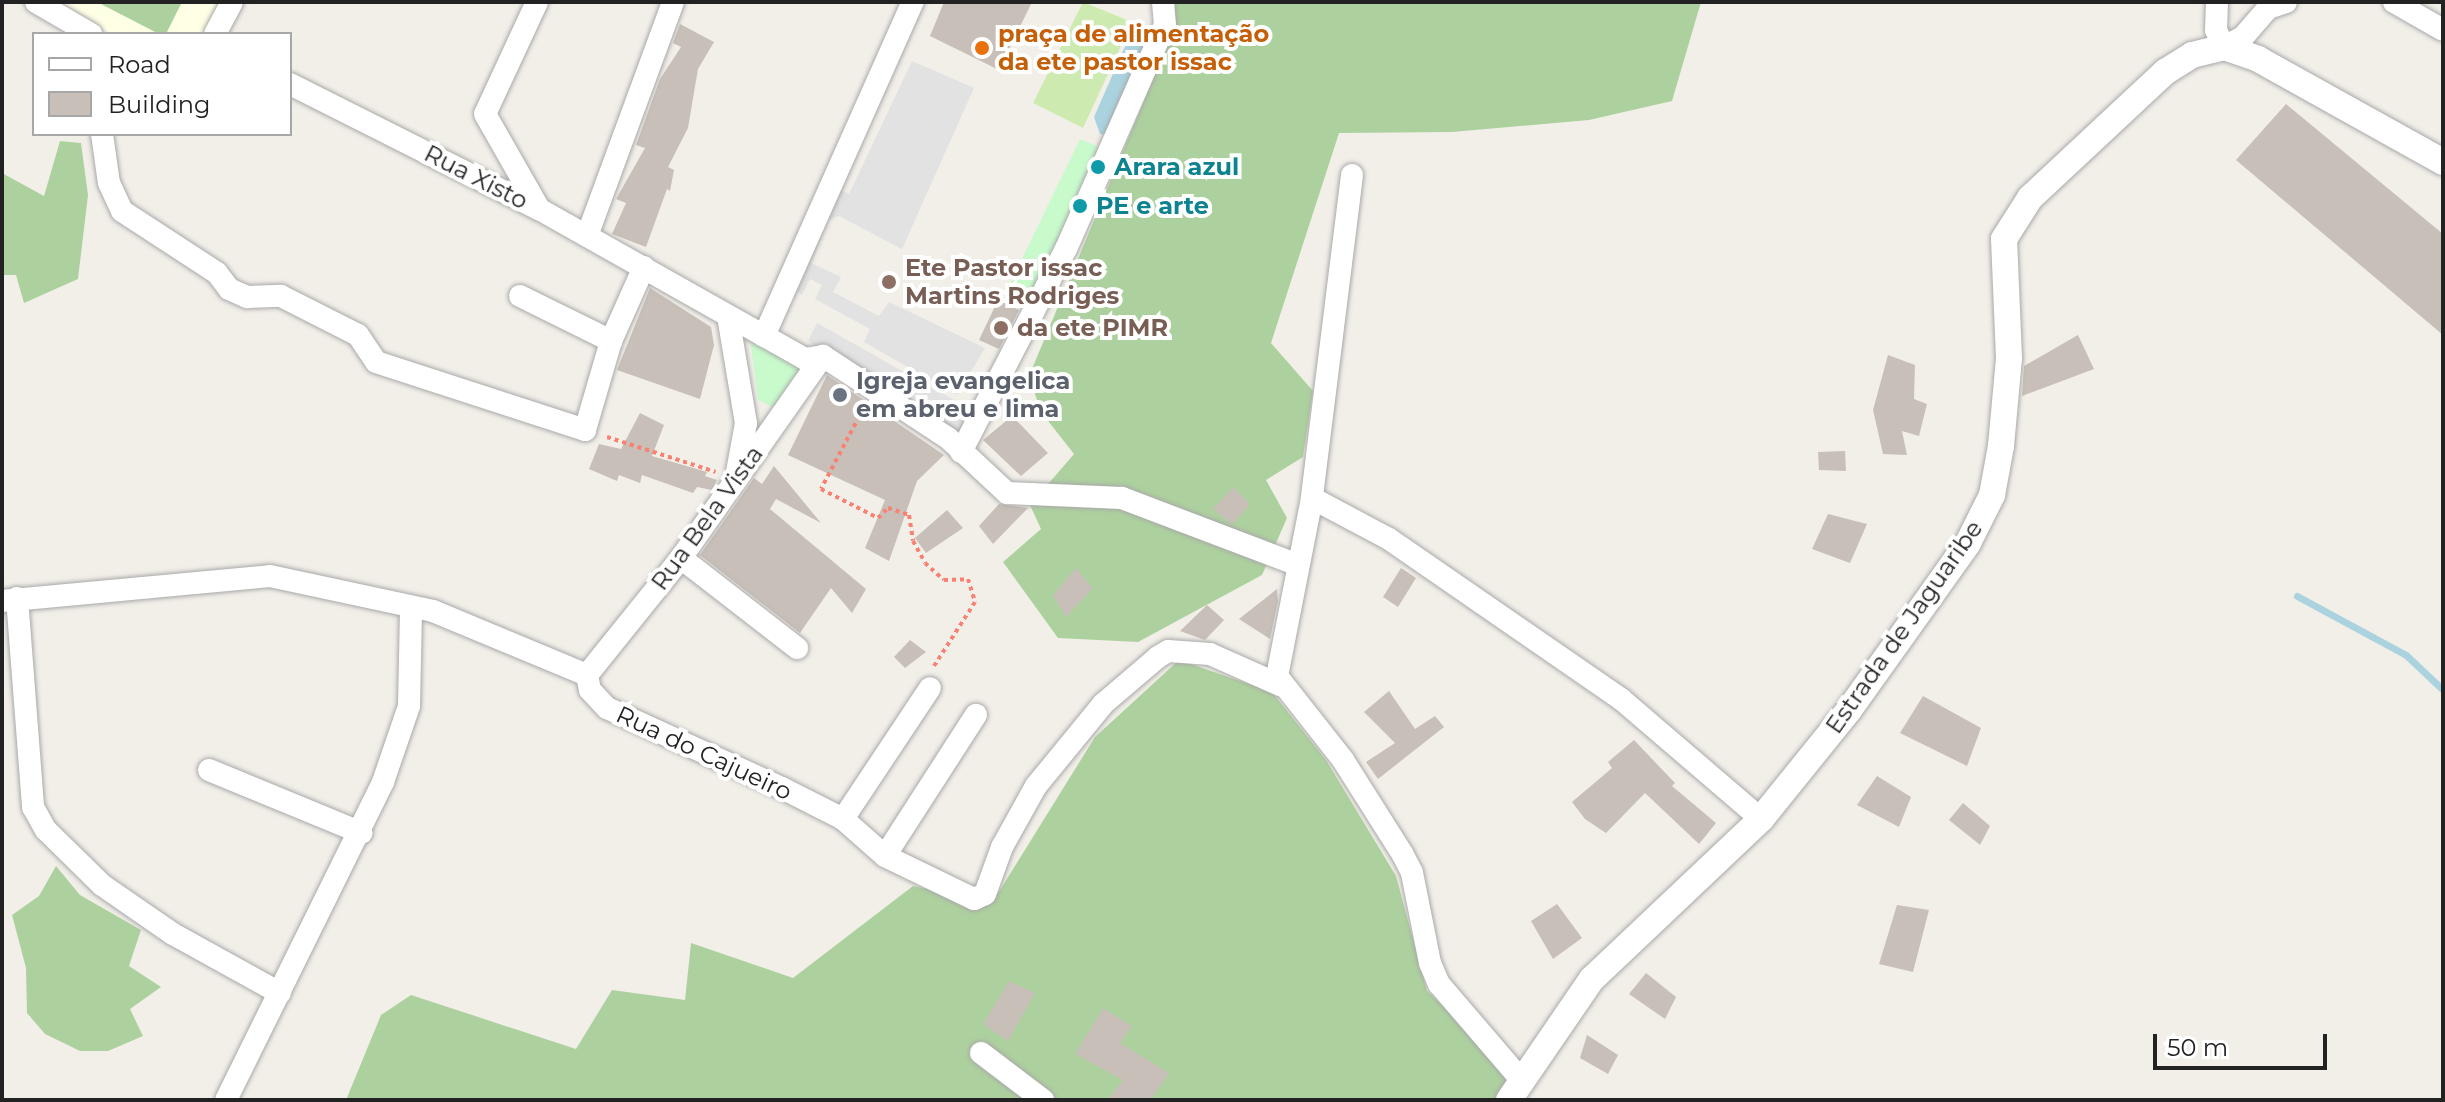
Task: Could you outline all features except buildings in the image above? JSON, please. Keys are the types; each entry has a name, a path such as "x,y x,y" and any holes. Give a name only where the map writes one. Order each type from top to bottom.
{"street":[{"path":"36,2 88,32"},
{"path":"216,32 232,2"},
{"name":"Rua Xisto","path":"537,2 485,114 539,209"},
{"path":"587,236 673,2"},
{"path":"764,336 913,2"},
{"path":"955,445 1066,249 1165,25 1163,2"},
{"path":"2217,2 2216,30 2224,47 2258,59 2443,162"},
{"name":"Estrada de Jaguaribe","path":"1515,1090 1592,979 1761,819 1859,697 1968,543 1992,495 2009,358 2004,239 2012,220 2165,72 2192,55 2224,47 2243,37 2268,8 2286,2"},
{"path":"2394,2 2443,30"},
{"name":"Rua Xisto","path":"292,85 539,209"},
{"path":"102,136 109,183 122,211 217,273 229,289 247,297 281,296 358,335 376,362 585,430 611,341 644,267"},
{"path":"1352,175 1312,498 1285,616 1280,685 1343,760 1403,855 1412,873 1427,951 1439,984 1515,1090"},
{"path":"539,209 805,359 823,356 955,445 1007,493 1122,498 1298,565"},
{"path":"520,296 611,341"},
{"path":"725,476 746,423 728,316"},
{"name":"Rua Bela Vista","path":"587,675 681,558 725,476 823,356"},
{"path":"1312,498 1389,539 1621,699 1761,819"},
{"path":"681,558 797,648"},
{"path":"280,993 173,934 102,885 46,830 33,807 9,600 270,576 433,611 587,675"},
{"path":"226,1100 362,833 409,706 411,607"},
{"name":"Rua do Cajueiro","path":"587,675 590,690 607,708 843,819 885,856 962,896 985,894 1002,847 1036,786 1103,704 1168,651 1210,654 1280,685"},
{"path":"843,819 930,688"},
{"path":"885,856 976,715"},
{"path":"209,770 362,833"},
{"path":"981,1053 1043,1100"}],"path":[{"path":"874,390 821,489 878,518 888,508 909,515 913,541 925,563 944,580 968,579 975,602 965,622 953,630 930,688"},
{"path":"585,430 725,476"}],"shaded area":[{"path":"52,2 221,2 205,32 109,32"},
{"path":"912,61 974,88 902,249 839,216 828,220 811,263 841,277 833,292 879,316 889,302 985,348 957,395 864,342 870,329 815,299 822,285 810,279 802,295 791,287 841,190 849,194"},
{"path":"817,323 975,412 960,433 808,341"}],"green space":[{"path":"97,2 182,2 167,32 155,32"},
{"path":"1083,2 1132,22 1083,128 1033,103"},
{"path":"1175,2 1701,2 1672,101 1589,120 1452,132 1339,133 1271,343 1313,391 1303,457 1266,480 1287,518 1262,575 1138,642 1058,638 1003,562 1041,529 1030,505 1074,454 1041,412 1029,376 1174,29"},
{"path":"1080,139 1099,147 1029,304 1005,294"},
{"path":"60,141 81,143 88,195 78,279 24,303 16,275 2,275 2,173 44,196"},
{"path":"750,338 808,369 775,408 758,400"},
{"path":"1179,660 1272,692 1326,760 1396,876 1427,991 1515,1072 1494,1100 346,1100 381,1015 411,995 576,1049 612,990 685,1000 691,943 793,978 913,886 992,903 1095,737"},
{"path":"56,866 80,895 141,930 129,966 161,987 130,1009 143,1036 108,1051 80,1051 45,1034 27,1013 26,968 12,915 39,896"}],"water":[{"path":"1141,24 1153,30 1106,135 1100,134 1094,117 1130,35"}],"waterway":[{"path":"2297,596 2406,655 2443,690"}],"place":[{"name":"praça de alimentação da ete pastor issac","path":"982,48"},
{"name":"Arara azul","path":"1098,167"},
{"name":"PE e arte","path":"1080,206"},
{"name":"Ete Pastor issac Martins Rodriges","path":"889,282"},
{"name":"da ete PIMR","path":"1001,328"},
{"name":"Igreja evangelica em abreu e lima","path":"840,395"}]}
